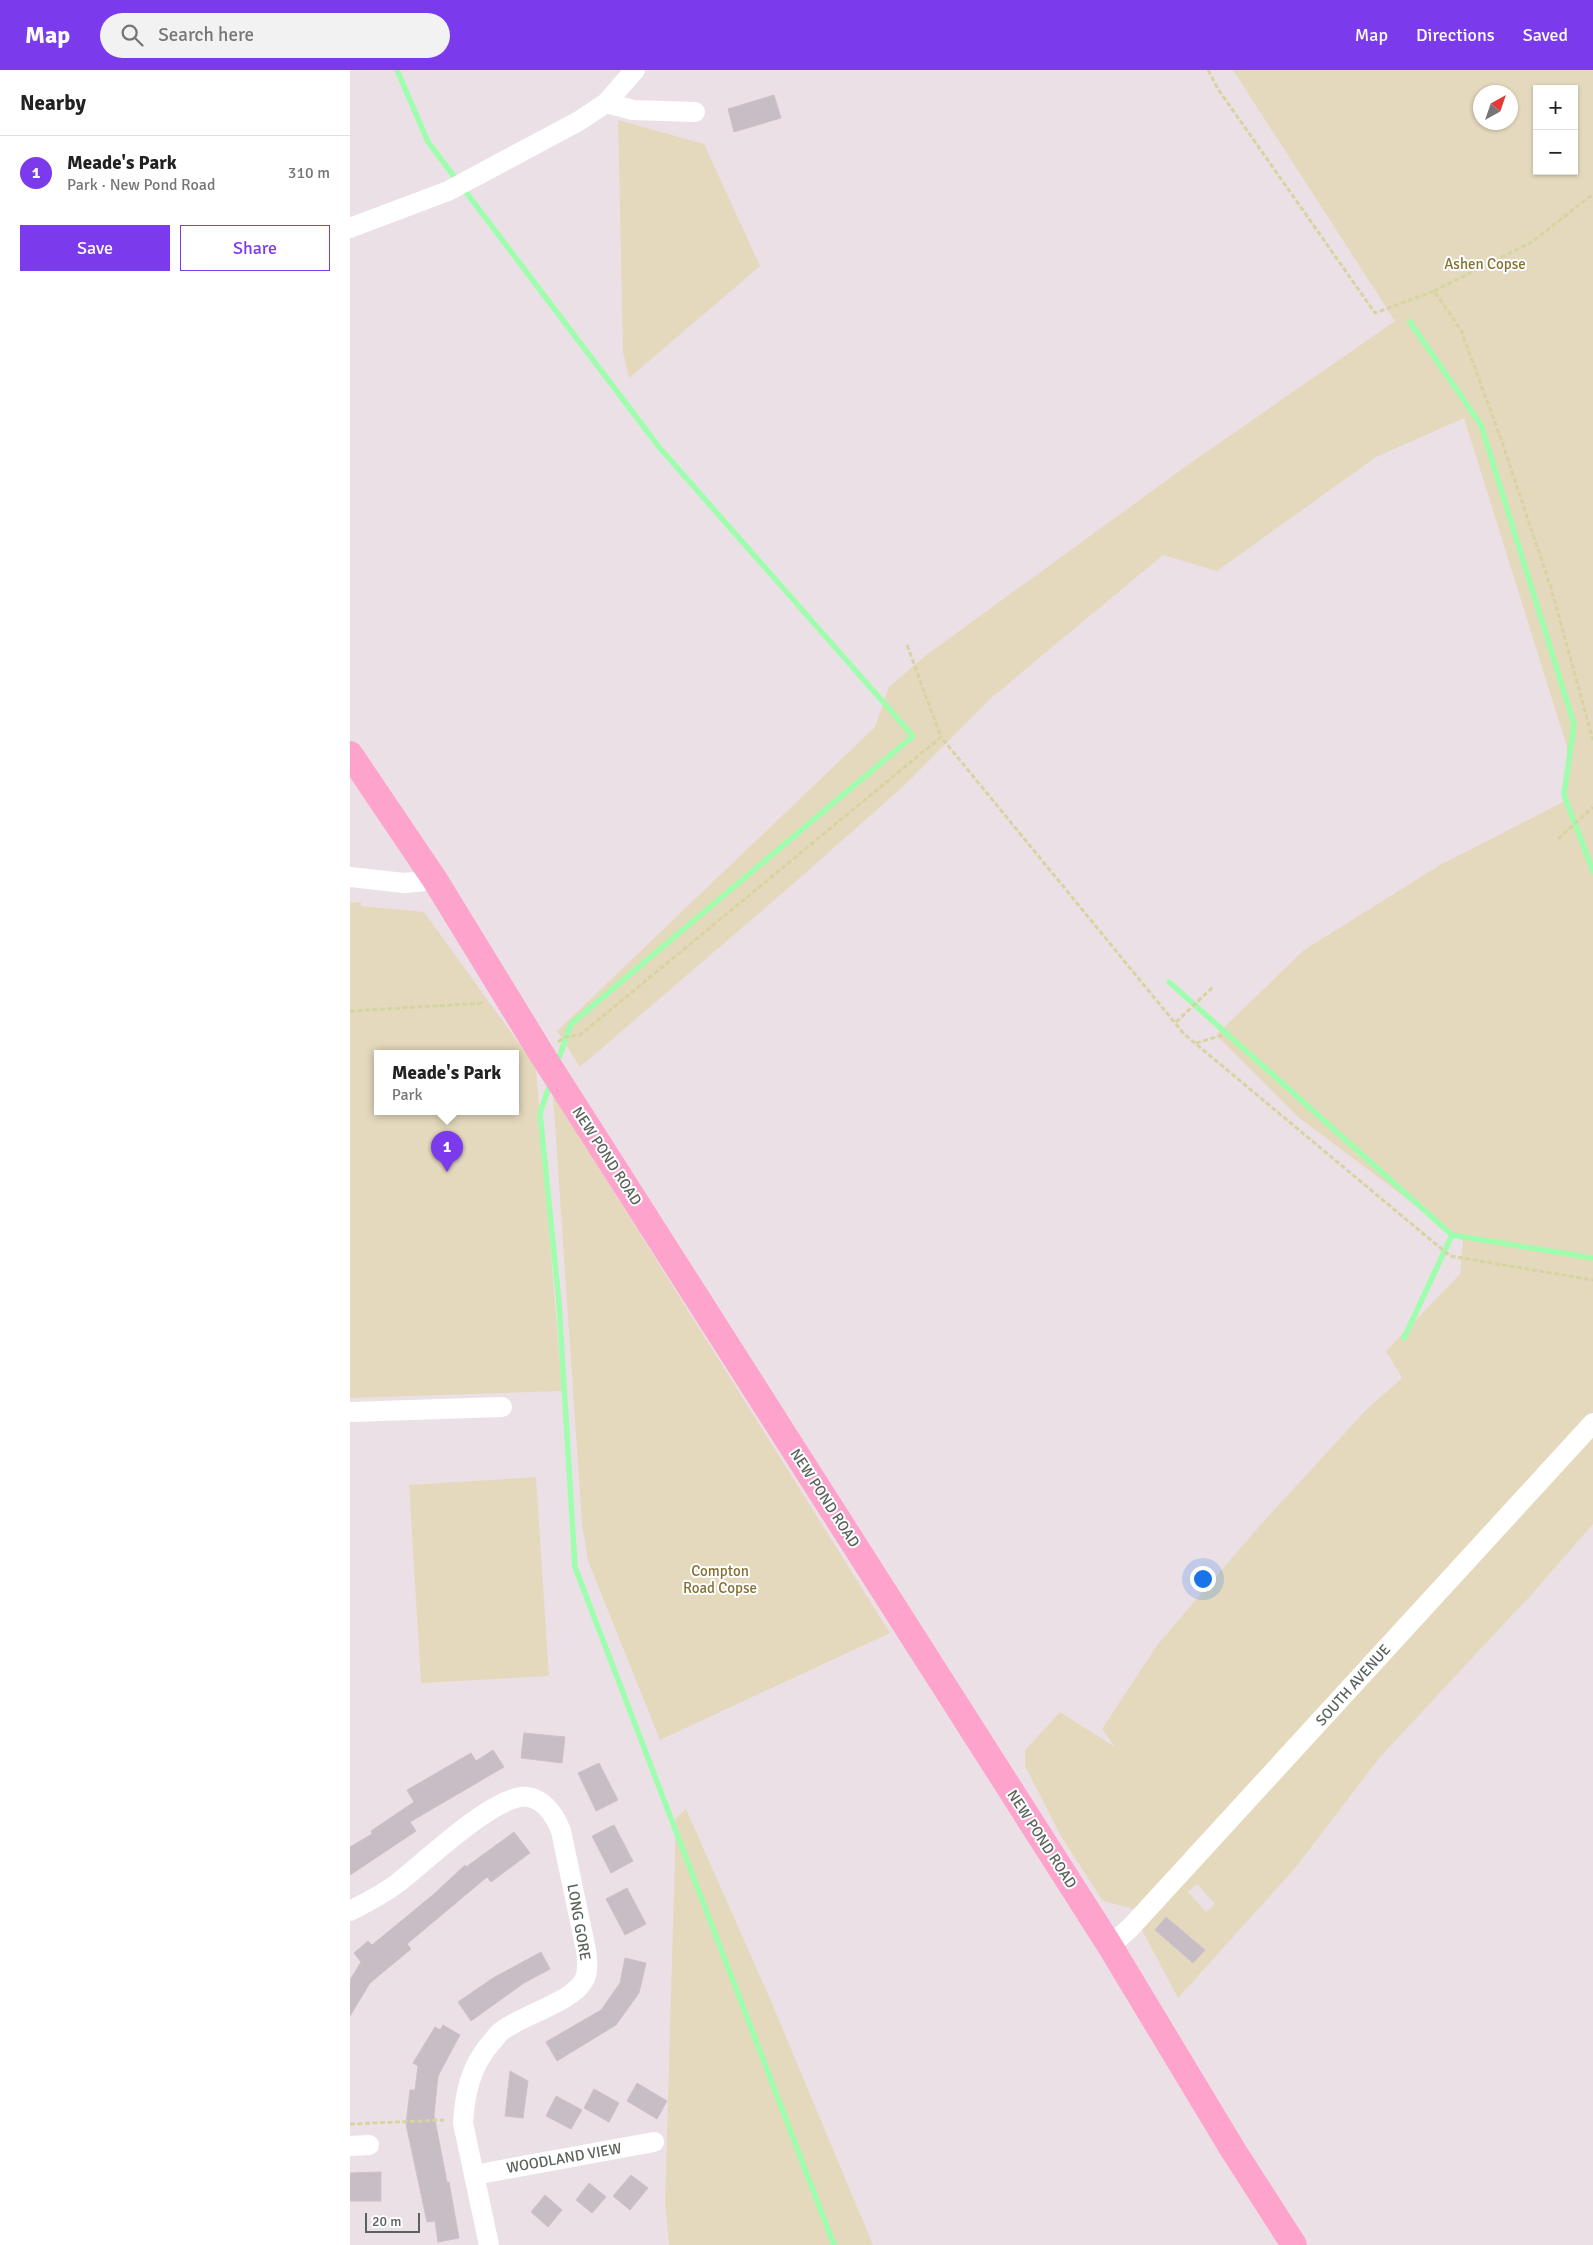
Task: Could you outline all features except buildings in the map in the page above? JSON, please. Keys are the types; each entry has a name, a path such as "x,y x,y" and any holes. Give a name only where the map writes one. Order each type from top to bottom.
{"main road":[{"name":"NEW POND ROAD","path":"350,754 435,880 503,992 1110,1946 1233,2150 1294,2245"}],"street":[{"path":"350,228 448,191 579,121 606,103 635,70"},
{"path":"606,103 633,110 695,112"},
{"path":"350,877 404,883 435,880"},
{"path":"350,1412 502,1407"},
{"name":"SOUTH AVENUE","path":"1110,1946 1131,1927 1593,1423"},
{"name":"LONG GORE","path":"350,1911 398,1883 490,1809 513,1798 528,1797 543,1804 555,1817 561,1831 586,1950 587,1966 585,1979 577,1991 501,2031 485,2050 470,2074 463,2119 489,2245"},
{"name":"WOODLAND VIEW","path":"474,2175 654,2142"}],"path":[{"path":"1208,70 1218,89 1375,314 1434,291 1532,242 1593,194"},
{"path":"1434,291 1461,330 1501,439 1551,588 1593,740"},
{"path":"906,645 941,737 1184,1034 1450,1256 1593,1280"},
{"path":"566,1036 580,1035 941,737"},
{"path":"1558,840 1593,807"},
{"path":"1176,1022 1214,986"},
{"path":"350,1011 491,1003 503,992"},
{"path":"1196,1044 1222,1035"},
{"path":"350,2124 463,2119"}],"green space":[{"name":"Ashen Copse","path":"1233,70 1593,70 1593,1524 1531,1595 1380,1757 1296,1867 1178,1998 1142,1930 1138,1910 1103,1901 1062,1838 1025,1766 1025,1750 1060,1712 1115,1747 1102,1729 1158,1644 1262,1523 1366,1410 1402,1378 1386,1351 1460,1274 1463,1241 1298,1117 1216,1035 1304,950 1440,865 1563,802 1567,784 1567,747 1464,418 1376,457 1217,571 1163,555 990,699 907,783 793,884 580,1067 557,1031 875,727 889,687 925,656 1189,464 1395,321","holes":["1197,1884 1215,1904 1206,1912 1188,1892","1166,1917 1204,1950 1193,1963 1155,1930"]},
{"path":"618,120 704,144 760,266 629,378 623,352"},
{"path":"361,902 361,906 424,912 536,1067 562,1391 350,1398 350,903"},
{"name":"Compton Road Copse","path":"553,1095 890,1633 660,1740 588,1561 582,1524"},
{"path":"536,1477 549,1676 421,1683 409,1485"},
{"path":"686,1809 771,2001 873,2245 669,2245 665,2203 676,1818"}],"waterway":[{"path":"397,70 428,142 659,447 913,736 571,1024 557,1063"},
{"path":"1410,322 1481,425 1574,724 1564,795 1593,871"},
{"path":"1169,982 1452,1235 1593,1258"},
{"path":"550,1084 540,1113 559,1303 575,1567 834,2245"},
{"path":"1404,1338 1452,1235"}],"place":[{"name":"Meade's Park","path":"447,1172"}]}
